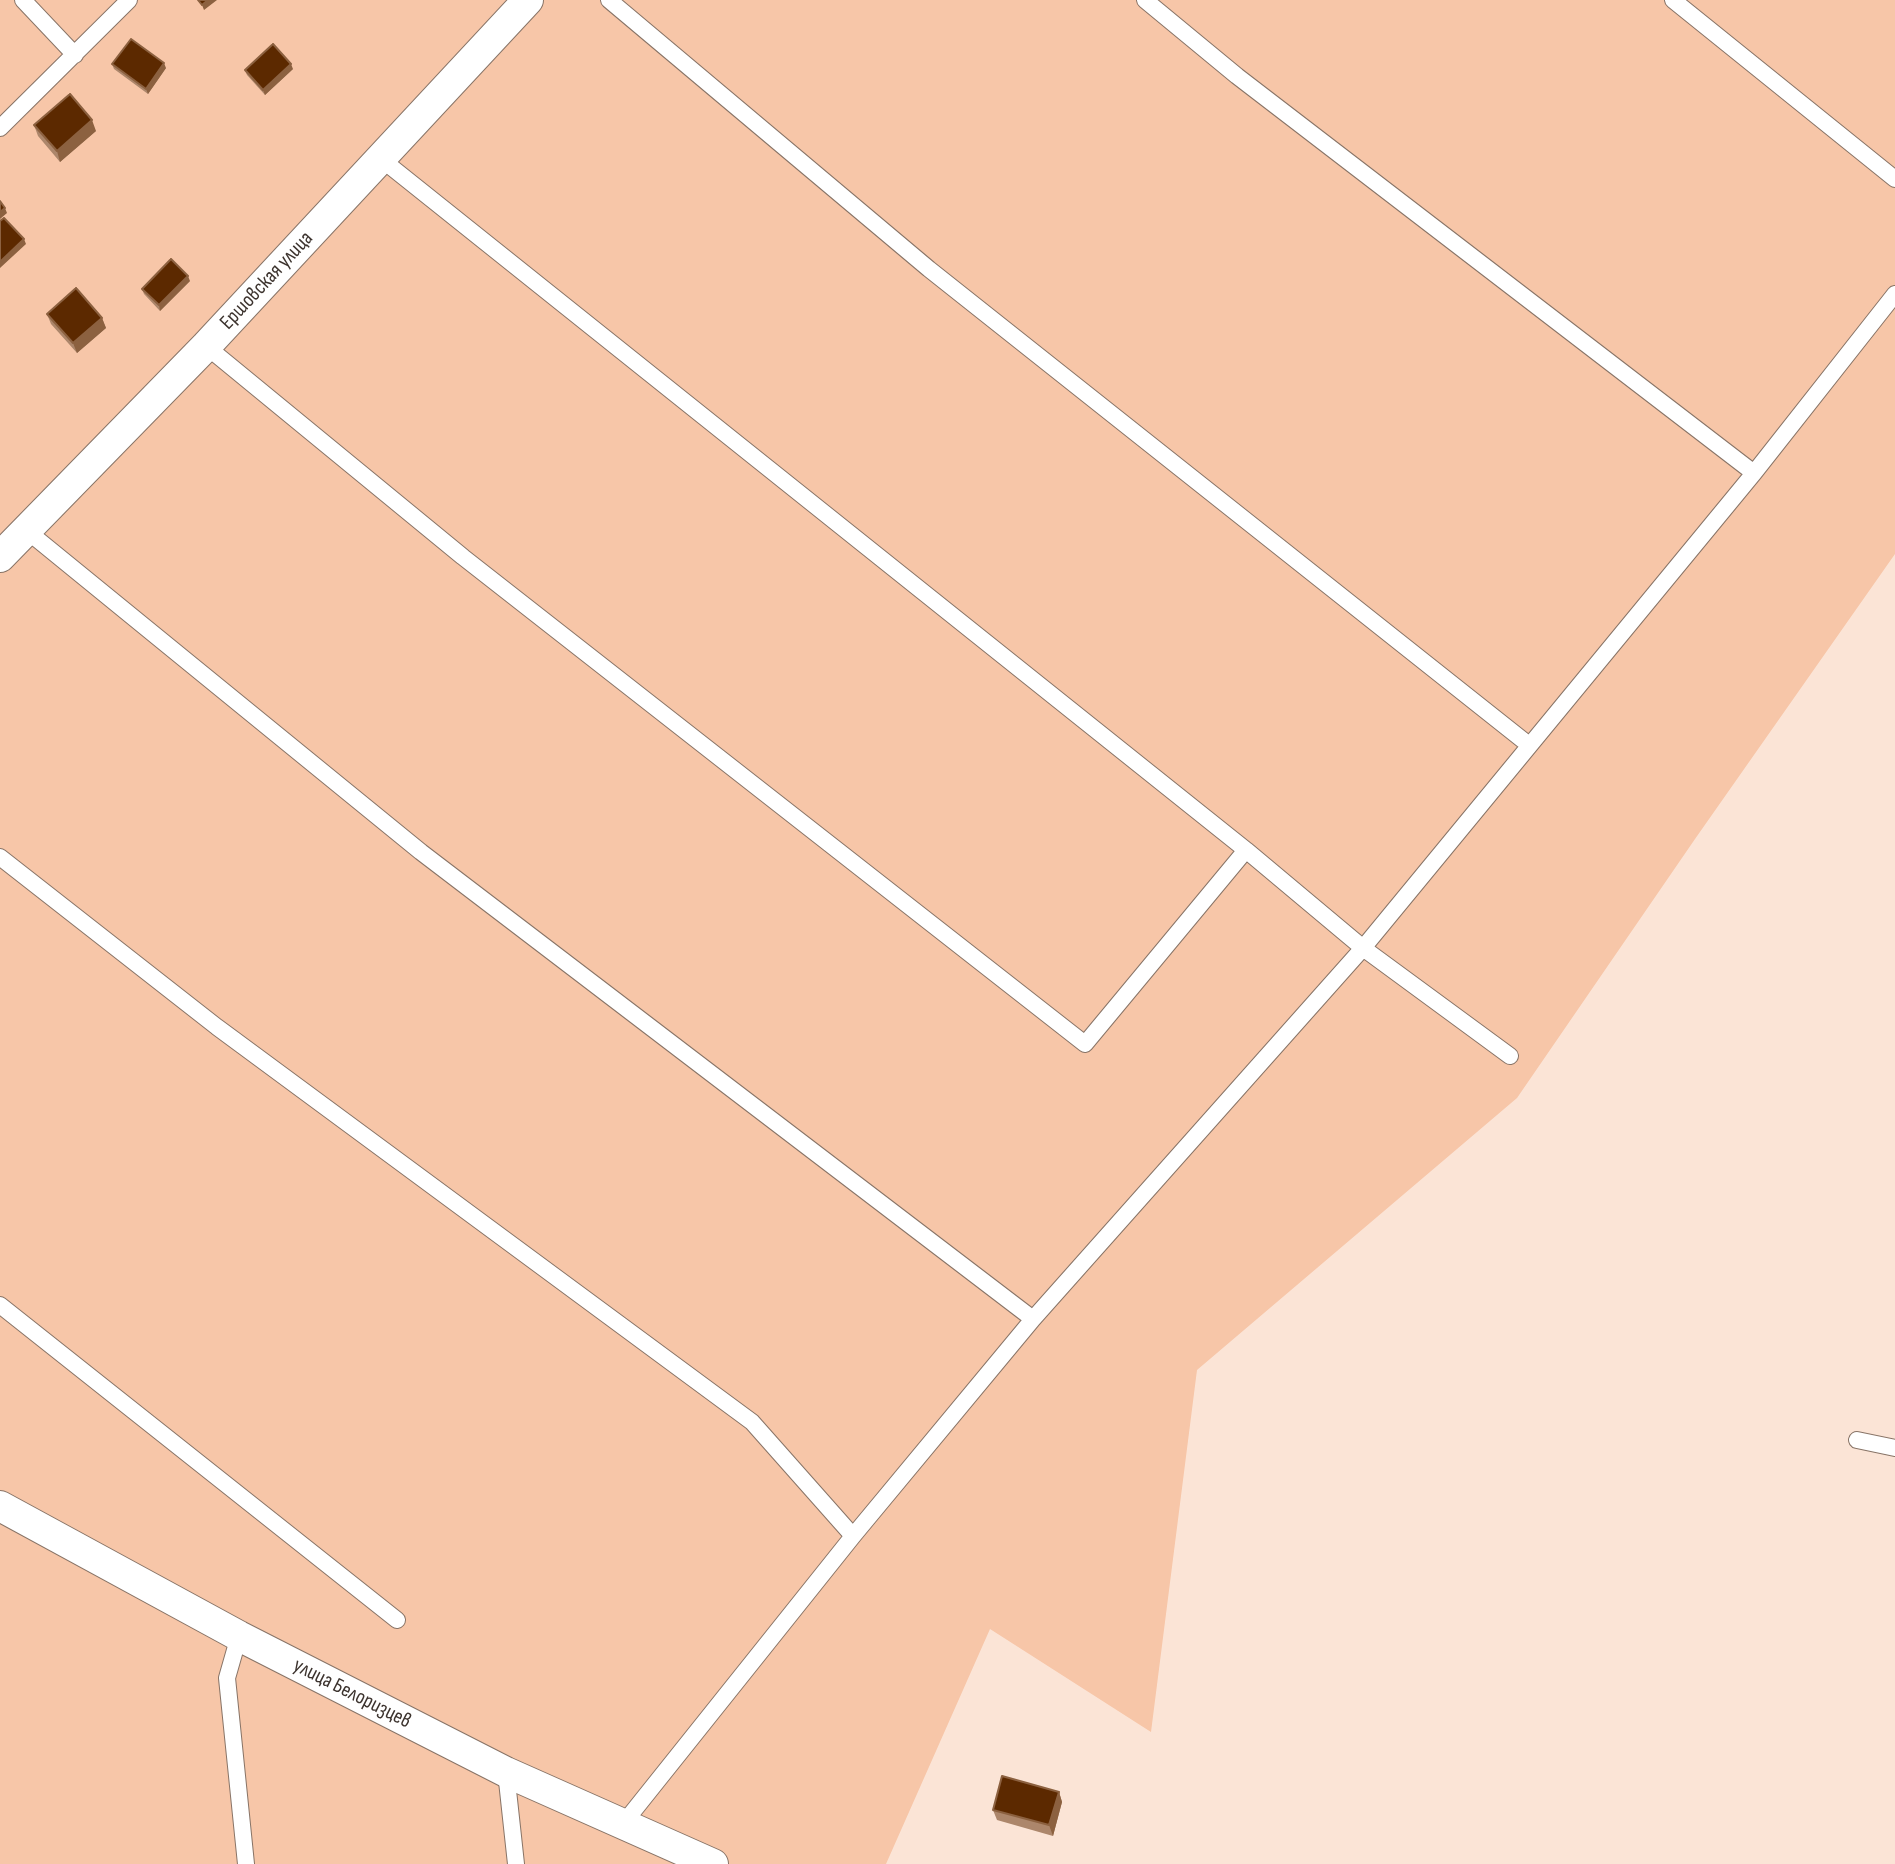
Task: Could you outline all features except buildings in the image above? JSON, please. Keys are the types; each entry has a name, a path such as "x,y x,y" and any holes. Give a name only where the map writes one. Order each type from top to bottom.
{"street":[{"name":"Ершовская улица","path":"0,557 206,346 528,0"},
{"name":"улица Белоризцев","path":"0,1506 239,1636 506,1772 713,1864"}],"lane":[{"path":"23,0 75,55"},
{"path":"0,128 130,0"},
{"path":"608,0 929,269 1529,745"},
{"path":"1145,0 1237,76 1754,473"},
{"path":"1673,0 1895,179"},
{"path":"380,158 1246,850 1363,948 1510,1056"},
{"path":"623,1824 853,1536 1033,1319 1363,948 1754,473 1895,294"},
{"path":"206,346 463,557 1085,1044 1246,850"},
{"path":"26,530 421,852 1033,1319"},
{"path":"0,857 217,1027 752,1422 853,1536"},
{"path":"0,1306 397,1620"},
{"path":"1857,1440 1895,1448"},
{"path":"239,1636 227,1678 246,1864"},
{"path":"506,1772 516,1864"}],"shaded area":[{"path":"0,0 1895,0 1895,554 1517,1098 1197,1370 1151,1732 990,1629 886,1864 0,1864"}]}
